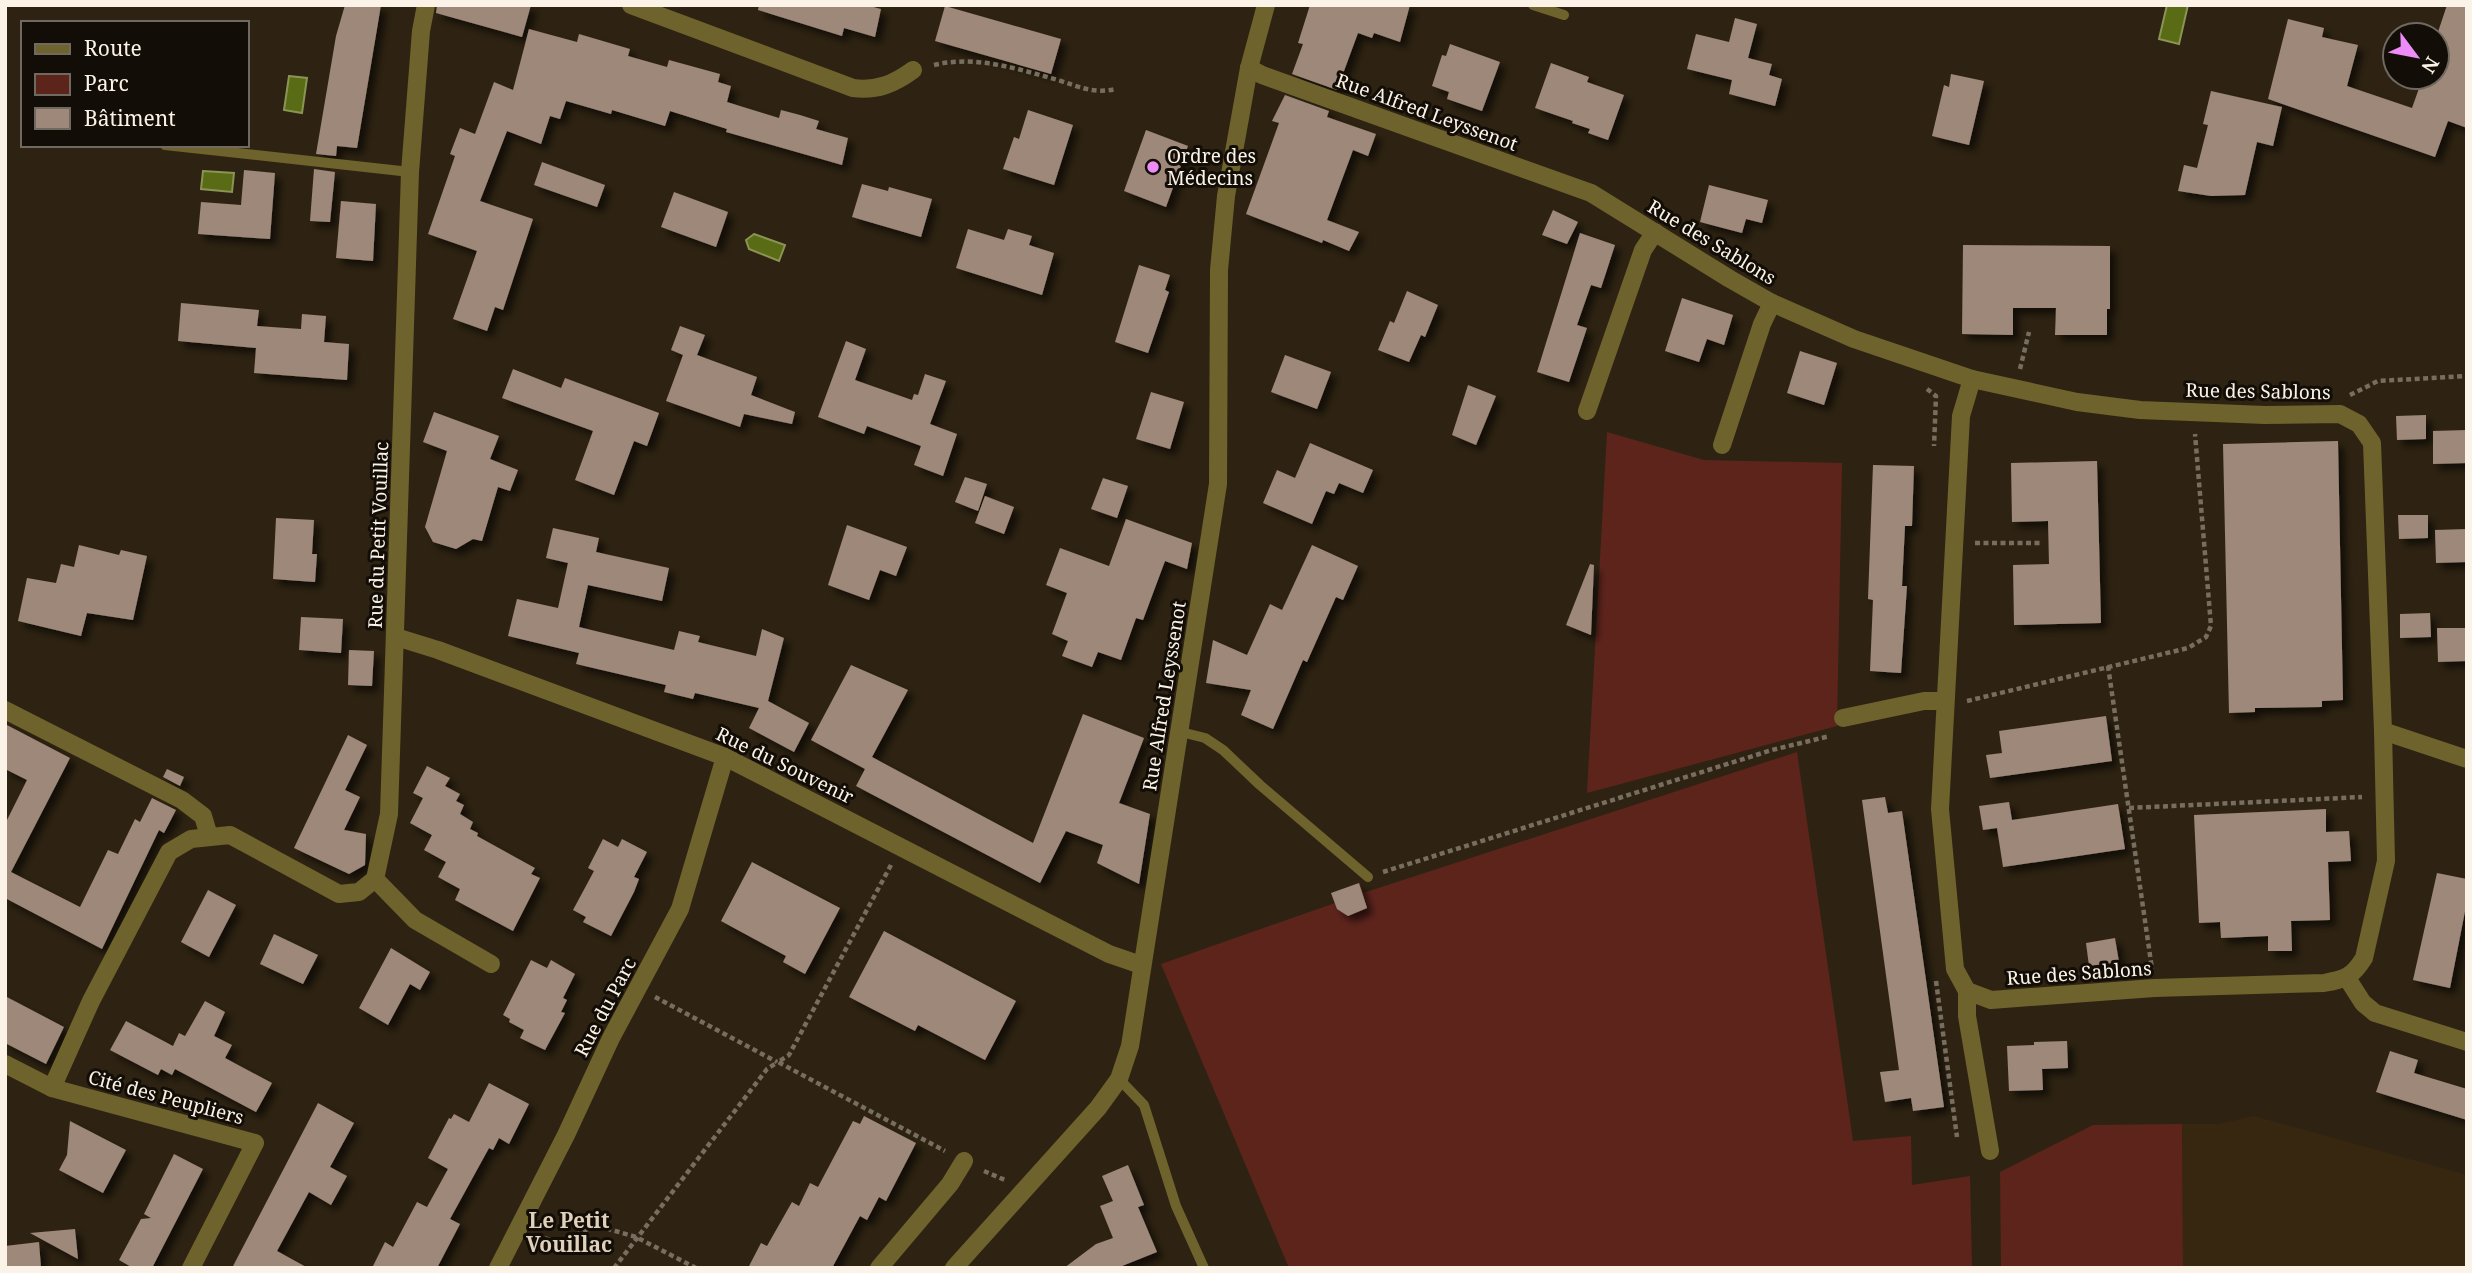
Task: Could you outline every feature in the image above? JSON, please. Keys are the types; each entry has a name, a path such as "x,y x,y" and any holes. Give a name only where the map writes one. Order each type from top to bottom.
{"street":[{"name":"Rue du Petit Vouillac","path":"376,879 389,814 410,172 421,31 426,5"},
{"path":"631,5 853,88 869,90 887,86 913,70"},
{"name":"Rue Alfred Leyssenot","path":"954,1268 1098,1108 1119,1079 1130,1046 1218,484 1219,270 1226,196 1249,68 1266,5"},
{"name":"Rue Alfred Leyssenot","path":"1249,68 1591,193"},
{"name":"Rue des Sablons","path":"1591,193 1772,303 1854,339 1972,379 2140,410 2265,415 2340,414 2359,425 2372,443 2386,861 2364,958 2357,970 2347,978 2324,983 2154,988 1991,1000 1967,991"},
{"path":"1587,411 1643,250 1655,232"},
{"path":"1722,445 1762,324 1772,303"},
{"path":"1972,379 1961,416 1954,542 1953,701 1940,809 1955,969 1967,991 1967,1016 1990,1151"},
{"name":"Rue du Souvenir","path":"396,637 438,650 725,757 1109,954 1141,965"},
{"path":"1843,718 1924,701 1953,701"},
{"path":"5,710 182,800 203,816 209,836"},
{"path":"2383,732 2467,759"},
{"name":"Rue du Parc","path":"498,1268 611,1038 680,909 725,757"},
{"path":"5,1064 51,1088 91,1001 169,852 191,839 230,835 339,894 359,892 376,879 415,920 491,964"},
{"path":"2347,978 2363,1003 2375,1013 2467,1042"},
{"name":"Cité des Peupliers","path":"51,1088 256,1143 191,1268"},
{"path":"878,1268 950,1184 964,1161"}],"lane":[{"path":"1533,5 1564,15"},
{"path":"182,147 410,172"},
{"path":"1181,733 1205,738 1223,750 1368,877"},
{"path":"1119,1079 1144,1105 1177,1206 1204,1268"}],"path":[{"path":"913,70 944,62 978,61 1016,68 1100,92 1116,89"},
{"path":"2014,388 2029,332"},
{"path":"2348,396 2378,381 2467,376"},
{"path":"1924,386 1936,396 1934,451"},
{"path":"1953,701 2188,648 2206,637 2211,625 2193,412"},
{"path":"1954,542 2040,543"},
{"path":"2108,666 2154,988"},
{"path":"1368,877 1772,750 1835,735"},
{"path":"2129,808 2367,797"},
{"path":"614,1268 767,1069 789,1055 901,846"},
{"path":"639,989 1012,1184 1023,1193"},
{"path":"519,1228 560,1244 595,1225 636,1237 696,1268"}],"shaded area":[{"path":"2167,5 2188,5 2179,44 2159,39"},
{"path":"289,76 307,78 302,113 284,110"},
{"path":"203,171 234,173 232,192 201,189"},
{"path":"754,234 785,245 779,261 749,249 746,240"},
{"path":"2254,1116 2467,1175 2467,1268 2183,1268 2182,1124 2219,1124"}],"green space":[{"path":"1607,432 1704,460 1842,463 1837,726 1587,793"},
{"path":"1797,752 1853,1141 1911,1136 1912,1185 1970,1176 1972,1268 1289,1268 1161,964 1335,903 1359,883 1363,893"},
{"path":"2182,1124 2183,1268 2001,1268 2000,1172 2093,1125"}],"building":[{"path":"345,5 381,5 357,148 337,146 336,156 316,154 336,36"},
{"path":"437,5 531,5 522,37 436,13"},
{"path":"759,5 866,5 881,9 875,37 844,28 842,36 758,10"},
{"path":"1310,5 1410,5 1400,42 1374,33 1372,38 1358,33 1337,90 1292,74 1303,44 1298,43"},
{"path":"2447,5 2467,5 2467,128 2448,121 2435,157 2268,99 2288,19 2324,28 2322,37 2358,45 2347,86 2412,108 2418,91 2451,91 2451,21 2442,21"},
{"path":"945,6 1061,39 1051,74 935,41"},
{"path":"1735,18 1757,24 1748,58 1772,64 1769,75 1782,79 1775,106 1729,94 1732,80 1687,69 1696,34 1729,42"},
{"path":"529,29 577,42 579,34 630,49 628,56 667,67 669,60 720,74 718,82 731,86 727,102 779,118 781,110 800,115 819,121 816,129 848,138 842,165 726,132 727,129 670,111 665,126 612,110 611,114 566,101 560,119 550,116 541,144 507,131 480,201 533,219 503,310 495,307 487,331 453,319 477,251 428,234 455,156 450,154 460,128 475,134 494,82 513,90"},
{"path":"1450,44 1500,62 1482,111 1447,99 1449,92 1432,86 1442,55 1446,56"},
{"path":"1551,63 1589,77 1587,82 1624,95 1608,140 1588,133 1590,129 1572,123 1573,121 1535,108"},
{"path":"1951,74 1984,81 1969,145 1932,136 1944,85 1949,87"},
{"path":"2211,91 2282,107 2273,146 2257,142 2245,195 2211,196 2178,191 2184,165 2197,168 2208,125 2203,124"},
{"path":"1285,95 1329,111 1327,117 1376,134 1368,156 1353,150 1327,220 1359,232 1349,251 1246,214 1279,123 1272,121"},
{"path":"1028,110 1073,125 1054,185 1003,169 1014,137 1019,139"},
{"path":"1146,130 1188,146 1166,207 1124,191"},
{"path":"542,162 605,185 597,207 534,185"},
{"path":"314,169 335,172 330,222 310,221"},
{"path":"244,170 275,173 270,239 198,234 201,202 241,205"},
{"path":"862,184 888,191 889,187 932,199 921,237 852,217"},
{"path":"1709,185 1768,200 1762,223 1746,219 1742,233 1700,222"},
{"path":"674,192 728,212 716,247 661,227"},
{"path":"341,201 376,204 373,261 336,258"},
{"path":"1553,210 1578,222 1567,244 1542,235"},
{"path":"968,229 1004,240 1008,229 1032,236 1029,245 1054,253 1042,295 956,268"},
{"path":"1580,233 1615,245 1601,288 1591,285 1577,325 1587,328 1569,382 1537,372"},
{"path":"1963,245 2110,246 2110,309 2107,309 2107,335 2055,335 2056,308 2013,308 2013,335 1962,334"},
{"path":"1139,265 1170,275 1165,290 1169,292 1148,353 1115,342"},
{"path":"1407,291 1438,305 1425,337 1421,335 1409,362 1378,350 1390,321 1394,323"},
{"path":"1682,298 1733,315 1724,345 1707,339 1699,362 1665,351"},
{"path":"181,303 259,310 257,326 301,329 302,314 326,316 324,342 349,344 347,380 254,373 256,348 178,341"},
{"path":"680,326 705,335 697,355 757,377 751,395 795,412 792,424 744,414 740,427 666,401 683,355 671,350"},
{"path":"846,341 866,349 855,380 912,400 914,394 918,395 925,374 946,381 930,424 957,434 943,476 914,465 921,446 867,426 864,434 818,417"},
{"path":"1800,351 1837,363 1824,405 1787,393"},
{"path":"1285,355 1331,372 1317,409 1271,392"},
{"path":"513,369 561,388 565,378 659,413 647,446 634,441 614,495 575,480 593,431 502,398"},
{"path":"1468,385 1496,396 1476,445 1452,435"},
{"path":"1151,392 1184,402 1170,449 1136,439"},
{"path":"434,412 499,436 490,459 518,470 510,491 498,487 482,541 473,539 456,549 433,542 425,527 447,451 423,442"},
{"path":"2426,415 2426,439 2397,440 2396,416"},
{"path":"2467,430 2467,463 2433,464 2433,431"},
{"path":"2338,441 2343,700 2322,701 2322,707 2255,708 2255,712 2229,713 2223,444"},
{"path":"1310,443 1373,470 1363,493 1339,483 1334,494 1326,491 1312,524 1263,503 1277,470 1295,478"},
{"path":"2097,461 2101,623 2014,625 2013,565 2049,564 2048,521 2012,522 2011,463"},
{"path":"1873,465 1914,466 1912,526 1905,526 1902,586 1907,586 1901,673 1870,671 1873,600 1868,599"},
{"path":"965,477 987,484 978,511 955,502"},
{"path":"1103,478 1128,486 1117,518 1091,509"},
{"path":"985,496 1014,507 1004,534 975,523"},
{"path":"2398,515 2428,515 2428,538 2399,539"},
{"path":"276,518 314,520 312,554 317,554 315,582 273,579"},
{"path":"1126,519 1192,543 1187,569 1165,561 1143,620 1136,618 1121,660 1098,652 1092,667 1062,656 1068,641 1052,634 1067,593 1046,585 1060,548 1109,566"},
{"path":"847,525 907,547 896,576 880,570 869,600 828,585"},
{"path":"553,528 599,538 596,552 669,568 662,601 588,585 579,627 674,650 679,631 700,636 698,642 756,656 762,629 784,638 768,701 809,723 794,752 749,728 759,708 695,693 693,699 664,692 666,685 576,664 579,653 508,636 517,599 558,608 568,563 546,558"},
{"path":"2467,529 2467,562 2436,563 2435,530"},
{"path":"79,545 119,555 121,550 147,556 133,620 87,613 81,636 18,621 27,578 56,583 61,564 74,567"},
{"path":"1312,545 1358,566 1343,600 1336,597 1307,662 1303,660 1273,729 1241,715 1251,690 1206,683 1213,640 1247,655 1270,604 1282,610"},
{"path":"1590,564 1594,565 1591,635 1566,625"},
{"path":"2430,613 2431,637 2400,638 2400,614"},
{"path":"301,617 343,619 341,653 299,650"},
{"path":"2437,628 2467,628 2467,661 2438,662"},
{"path":"349,650 374,651 372,686 348,685"},
{"path":"851,665 908,690 872,757 1033,843 1083,714 1144,738 1119,803 1150,814 1139,884 1097,863 1103,845 1066,831 1040,883 856,786 865,769 811,740"},
{"path":"2106,716 2112,761 1990,778 1986,755 2002,753 1999,731"},
{"path":"5,724 70,758 11,872 80,907 108,850 118,854 135,819 140,822 152,798 176,810 164,833 159,830 102,949 5,898 5,824 27,780 5,769"},
{"path":"348,735 367,745 345,790 360,797 344,830 366,834 365,865 349,874 294,848"},
{"path":"427,766 450,778 445,786 460,794 456,801 464,805 460,814 473,822 470,829 478,833 477,836 535,868 531,874 540,878 513,931 455,900 460,889 438,877 446,862 424,850 432,835 410,823 423,798 413,793"},
{"path":"167,769 184,777 180,786 163,777"},
{"path":"1885,797 1888,813 1902,811 1944,1107 1913,1111 1911,1098 1885,1102 1880,1072 1899,1070 1862,800"},
{"path":"2009,802 2012,820 2118,804 2125,849 2003,867 1997,828 1983,830 1979,806"},
{"path":"2326,809 2326,832 2349,831 2351,861 2328,862 2330,920 2291,921 2292,951 2268,951 2268,936 2221,938 2220,922 2199,923 2194,815"},
{"path":"603,839 618,847 622,839 647,852 634,877 639,879 634,892 611,936 583,922 586,917 573,910 594,871 588,868"},
{"path":"752,862 840,908 805,974 783,962 786,956 721,921"},
{"path":"2437,873 2467,879 2467,901 2450,988 2413,980"},
{"path":"1359,883 1367,908 1348,916 1337,909 1331,893"},
{"path":"208,890 236,905 209,957 181,942"},
{"path":"884,931 1016,1001 985,1060 918,1025 915,1031 849,997"},
{"path":"274,934 318,955 303,984 260,964"},
{"path":"2115,938 2119,962 2089,966 2086,943"},
{"path":"391,948 430,972 420,990 410,984 388,1025 359,1008"},
{"path":"531,960 547,968 551,960 575,974 563,998 567,1000 561,1012 565,1013 545,1050 520,1038 524,1030 509,1022 510,1019 503,1015"},
{"path":"5,996 64,1027 46,1064 5,1043"},
{"path":"205,1001 225,1012 214,1036 232,1045 225,1058 272,1083 256,1112 175,1069 172,1075 161,1069 158,1075 110,1050 126,1021 173,1046 179,1033 185,1036"},
{"path":"2067,1041 2068,1068 2042,1069 2043,1090 2009,1091 2007,1046"},
{"path":"2390,1051 2418,1060 2414,1073 2467,1089 2467,1120 2376,1092"},
{"path":"489,1083 529,1104 509,1144 499,1138 493,1150 489,1148 450,1219 460,1224 437,1268 372,1268 385,1242 393,1247 417,1202 427,1207 448,1169 428,1158 449,1118 454,1114 469,1122"},
{"path":"318,1103 354,1123 330,1167 347,1176 331,1205 309,1192 277,1251 308,1268 232,1268"},
{"path":"864,1116 916,1143 886,1201 879,1197 867,1220 860,1216 832,1268 748,1268 761,1243 767,1246 792,1202 799,1206 810,1183 818,1187 853,1121 860,1124"},
{"path":"70,1121 126,1150 103,1193 59,1170 67,1155"},
{"path":"174,1154 203,1169 152,1268 133,1268 119,1260 141,1219 151,1218 144,1214"},
{"path":"1128,1165 1144,1205 1138,1207 1157,1252 1117,1268 1064,1268 1096,1244 1113,1238 1100,1206 1113,1201 1102,1176"},
{"path":"75,1229 78,1259 30,1233"},
{"path":"39,1242 41,1268 5,1268 5,1246"}],"place":[{"name":"Ordre des Médecins","path":"1153,167"}],"district":[{"name":"Le Petit Vouillac","path":"569,1232"}]}
